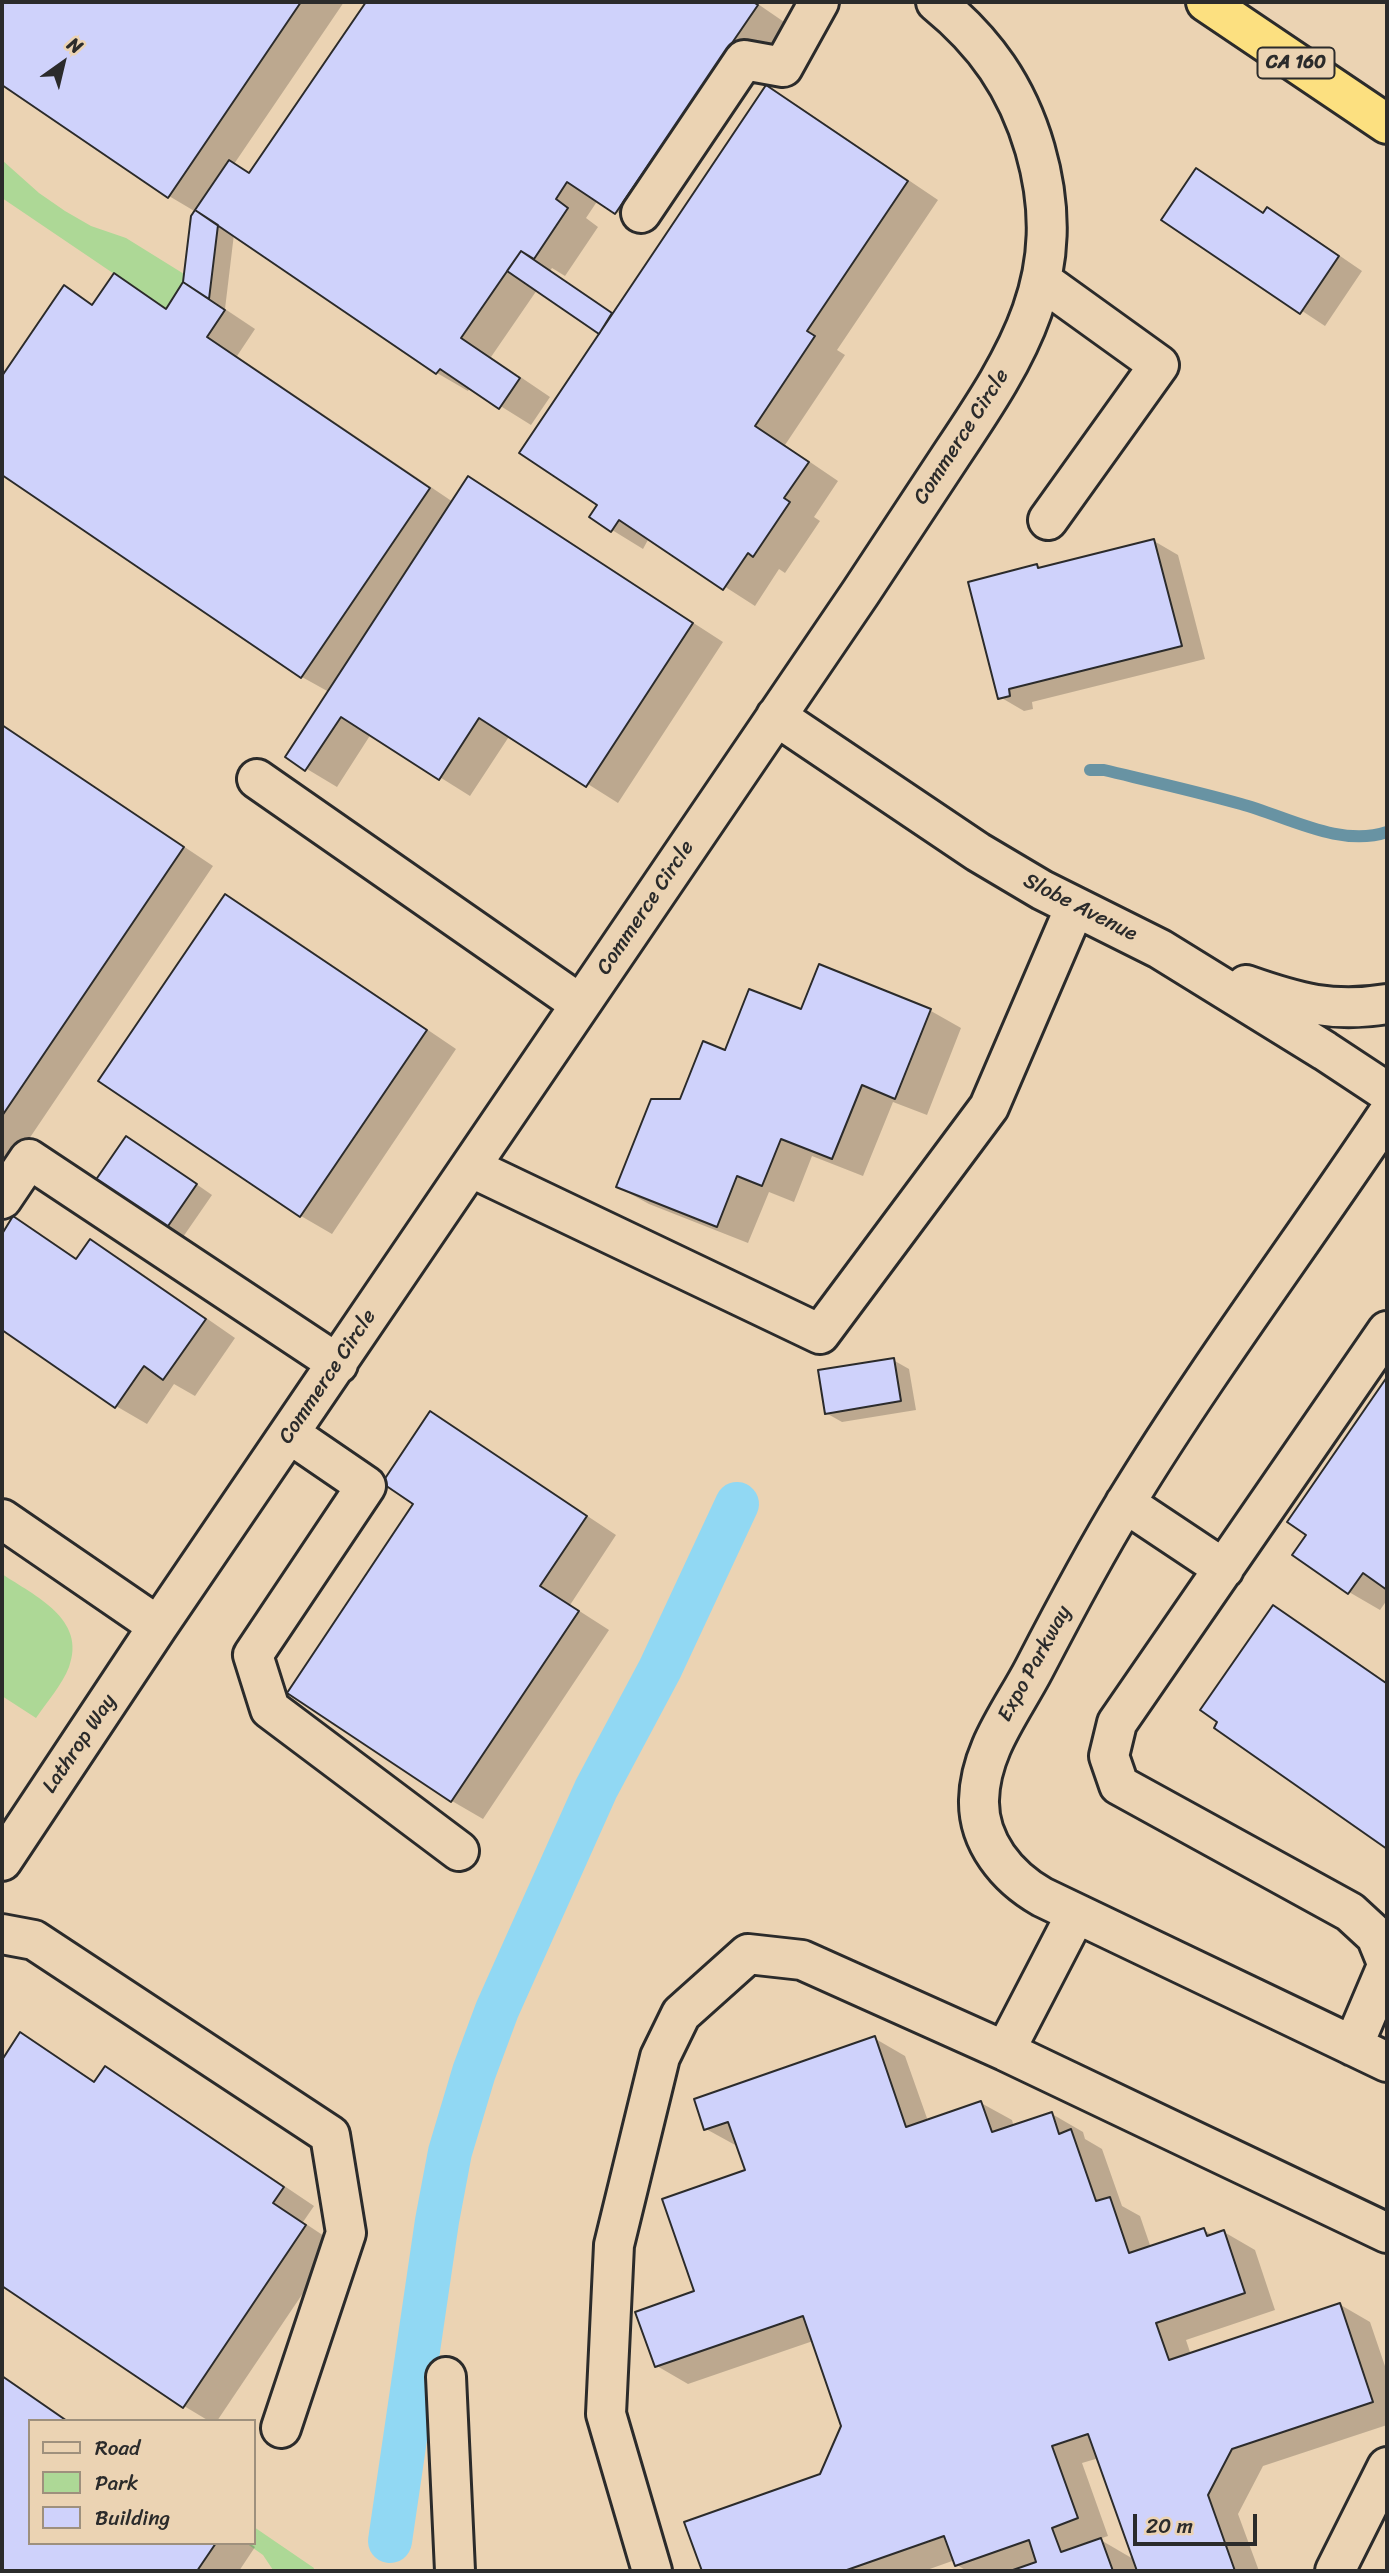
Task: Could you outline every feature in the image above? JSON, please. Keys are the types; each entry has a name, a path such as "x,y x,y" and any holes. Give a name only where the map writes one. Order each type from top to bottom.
{"highway":[{"name":"CA 160","path":"1206,2 1387,124"}],"street":[{"path":"641,213 744,60 783,67 819,2"},
{"name":"Commerce Circle","path":"158,1626 776,716 999,382 1022,341 1036,303 1045,262 1047,222 1042,175 1027,121 1002,71 962,24 936,2"},
{"path":"1041,280 1159,365 1048,520"},
{"name":"Slobe Avenue","path":"776,716 978,852 1075,907 1136,936 1185,964 1387,1092"},
{"path":"257,779 580,1004"},
{"path":"470,1167 820,1334 989,1107 1075,907"},
{"path":"1185,964 1280,997 1324,1007 1362,1008 1387,1004"},
{"name":"Expo Parkway","path":"1387,1115 1125,1503 1024,1689 996,1733 981,1778 979,1798 980,1816 996,1855 1021,1885 1076,1914 1387,2062"},
{"path":"2,1199 29,1159 338,1364"},
{"path":"1353,2046 1387,1964 1376,1936 1350,1912 1119,1785 1109,1756 1117,1723 1386,1334"},
{"path":"290,1434 366,1486 253,1655 270,1709 459,1851"},
{"path":"1125,1503 1223,1569"},
{"path":"2,1519 158,1626"},
{"name":"Lathrop Way","path":"2,1861 158,1626"},
{"path":"1005,2051 1076,1914"},
{"path":"2,1934 34,1940 330,2135 346,2233 281,2428"},
{"path":"652,2571 606,2414 614,2245 660,2057 681,2014 748,1954 802,1961 1005,2051 1387,2233"},
{"path":"446,2376 455,2571"},
{"path":"1335,2571 1387,2467"}],"green space":[{"path":"2,160 39,193 65,211 91,226 126,238 184,274 183,282 166,309 2,198"},
{"path":"2,1574 55,1611 71,1635 73,1650 69,1667 36,1718 2,1696"},
{"path":"256,2528 314,2568 313,2571 273,2570 263,2555 249,2545 256,2545"}],"building":[{"path":"2,2 301,2 168,198 2,85"},
{"path":"366,2 753,2 758,5 615,214 567,182 556,199 568,208 534,259 521,251 461,338 520,378 499,409 440,369 436,374 195,210 229,160 249,173"},
{"path":"766,85 908,181 807,331 815,336 755,426 809,462 784,498 790,502 753,557 748,553 723,590 619,520 611,532 589,517 597,505 519,453"},
{"path":"1196,168 1263,213 1267,207 1339,256 1300,314 1161,220"},
{"path":"195,210 218,225 209,299 183,282 191,216"},
{"path":"521,251 612,313 599,334 507,271"},
{"path":"114,273 166,309 183,282 225,310 207,337 430,488 301,678 2,475 2,376 64,285 92,305"},
{"path":"468,476 693,623 586,787 479,718 439,780 341,717 305,771 285,757"},
{"path":"1154,539 1182,646 1009,689 1010,696 998,699 968,582 1037,564 1038,568"},
{"path":"2,725 184,847 2,1116"},
{"path":"225,894 427,1030 300,1217 98,1081"},
{"path":"819,964 931,1009 895,1099 862,1085 832,1159 781,1139 762,1186 737,1176 717,1227 616,1187 651,1099 680,1099 703,1041 725,1050 749,989 801,1009"},
{"path":"126,1136 197,1184 166,1229 95,1181"},
{"path":"13,1216 76,1259 90,1239 206,1319 163,1380 144,1366 115,1408 2,1330 2,1234"},
{"path":"894,1358 901,1401 825,1414 818,1370"},
{"path":"1387,1377 1387,1590 1363,1573 1348,1594 1292,1555 1306,1535 1287,1522"},
{"path":"430,1411 587,1516 540,1586 579,1611 451,1802 287,1693 413,1504 382,1483"},
{"path":"1273,1605 1386,1683 1387,1681 1387,1849 1214,1728 1217,1722 1200,1710"},
{"path":"20,2032 94,2082 105,2066 284,2187 273,2203 306,2225 183,2408 2,2286 2,2060"},
{"path":"875,2036 906,2127 981,2101 992,2132 1052,2112 1059,2134 1071,2129 1096,2201 1110,2197 1129,2253 1204,2228 1207,2236 1224,2230 1245,2293 1156,2323 1169,2360 1340,2303 1373,2402 1232,2449 1208,2495 1235,2571 1137,2571 1088,2434 1052,2446 1078,2518 1052,2528 1061,2552 1101,2538 1113,2571 1010,2571 1036,2562 1029,2540 955,2566 944,2536 844,2571 702,2571 684,2522 820,2474 841,2426 803,2316 655,2367 635,2312 694,2291 662,2199 745,2170 728,2122 704,2130 694,2099"},
{"path":"2,2376 64,2419 28,2419 28,2545 215,2545 197,2571 2,2571"}],"waterway":[{"path":"1090,770 1104,770 1207,795 1332,833 1369,836 1387,832"},
{"path":"390,2541 437,2221 450,2152 474,2072 497,2010 596,1789 660,1669 737,1504"}]}
